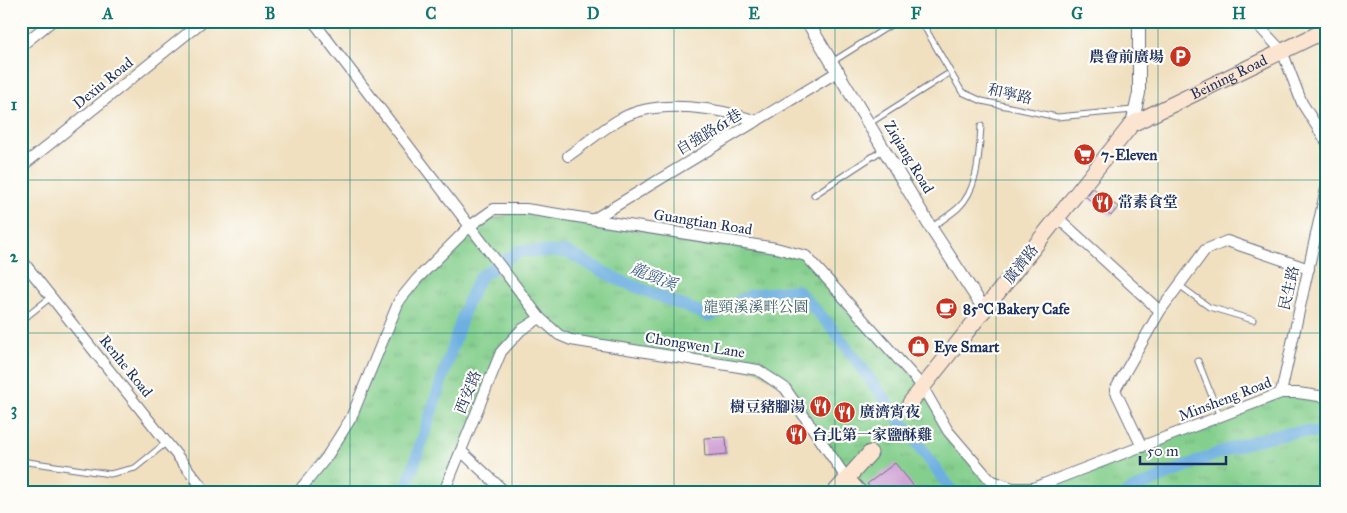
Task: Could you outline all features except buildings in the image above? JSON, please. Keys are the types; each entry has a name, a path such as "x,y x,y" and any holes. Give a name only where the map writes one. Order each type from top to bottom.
{"main road":[{"name":"Beining Road","path":"1133,117 1326,30"},
{"name":"廣濟路","path":"910,403 1058,218 1133,117"},
{"path":"835,492 870,453"},
{"path":"847,479 859,492"}],"street":[{"path":"21,46 52,21"},
{"name":"Dexiu Road","path":"21,167 203,21"},
{"name":"Chongwen Lane","path":"313,21 491,256 540,318 559,335 571,340 758,370 785,388 847,479"},
{"name":"Ziqiang Road","path":"807,21 870,123 931,228 984,309"},
{"path":"1133,117 1139,94 1139,21"},
{"path":"1254,21 1282,51 1302,103 1326,142"},
{"name":"自強路61巷","path":"594,219 757,121 835,67"},
{"path":"568,156 622,118 644,109 668,106 742,116 757,121"},
{"name":"民生路","path":"1281,393 1326,189"},
{"name":"Guangtian Road","path":"298,492 326,458 351,418 399,301 417,279 470,226 494,210 526,209 594,219 776,248 806,256 922,386 948,431 972,462 990,480 1012,488 1034,488 1142,447"},
{"path":"1058,218 1160,311"},
{"path":"1142,447 1115,390 1160,311 1205,250 1226,240 1309,269"},
{"name":"Renhe Road","path":"21,260 168,441 206,492"},
{"name":"西安路","path":"444,492 501,352 521,330 540,318"},
{"name":"Minsheng Road","path":"1142,447 1281,393 1298,393 1326,397"},
{"path":"461,451 505,492"}],"lane":[{"path":"835,67 897,21"},
{"name":"和寧路","path":"921,21 962,92 982,101 1057,117 1133,117"},
{"path":"870,123 946,75"},
{"path":"931,228 959,207 970,192 978,159 981,126"},
{"path":"814,194 885,149"},
{"path":"1179,285 1209,307 1253,320"},
{"path":"21,321 51,297"},
{"path":"1198,361 1220,417"},
{"path":"21,461 110,474 135,468 168,441"}],"green space":[{"name":"龍頸溪溪畔公園","path":"526,209 806,256 922,386 948,431 990,480 1034,488 1281,393 1326,397 1326,492 856,492 785,388 758,370 571,340 540,319 501,352 444,492 298,492 351,418 399,301 470,226"}],"waterway":[{"name":"龍頸溪","path":"405,492 467,303 480,277 519,251 567,252 619,280 709,316 752,295 797,290 833,329 953,492"},
{"name":"龍頸溪","path":"1127,492 1198,461 1255,441 1282,434 1306,432 1326,435"}],"place":[{"name":"農會前廣場","path":"1180,57"},
{"name":"7-Eleven","path":"1085,155"},
{"name":"常素食堂","path":"1102,202"},
{"name":"85°C Bakery Cafe","path":"947,309"},
{"name":"Eye Smart","path":"918,347"},
{"name":"樹豆豬腳湯","path":"821,407"},
{"name":"廣濟宵夜","path":"844,412"},
{"name":"台北第一家鹽酥雞","path":"796,435"}]}
